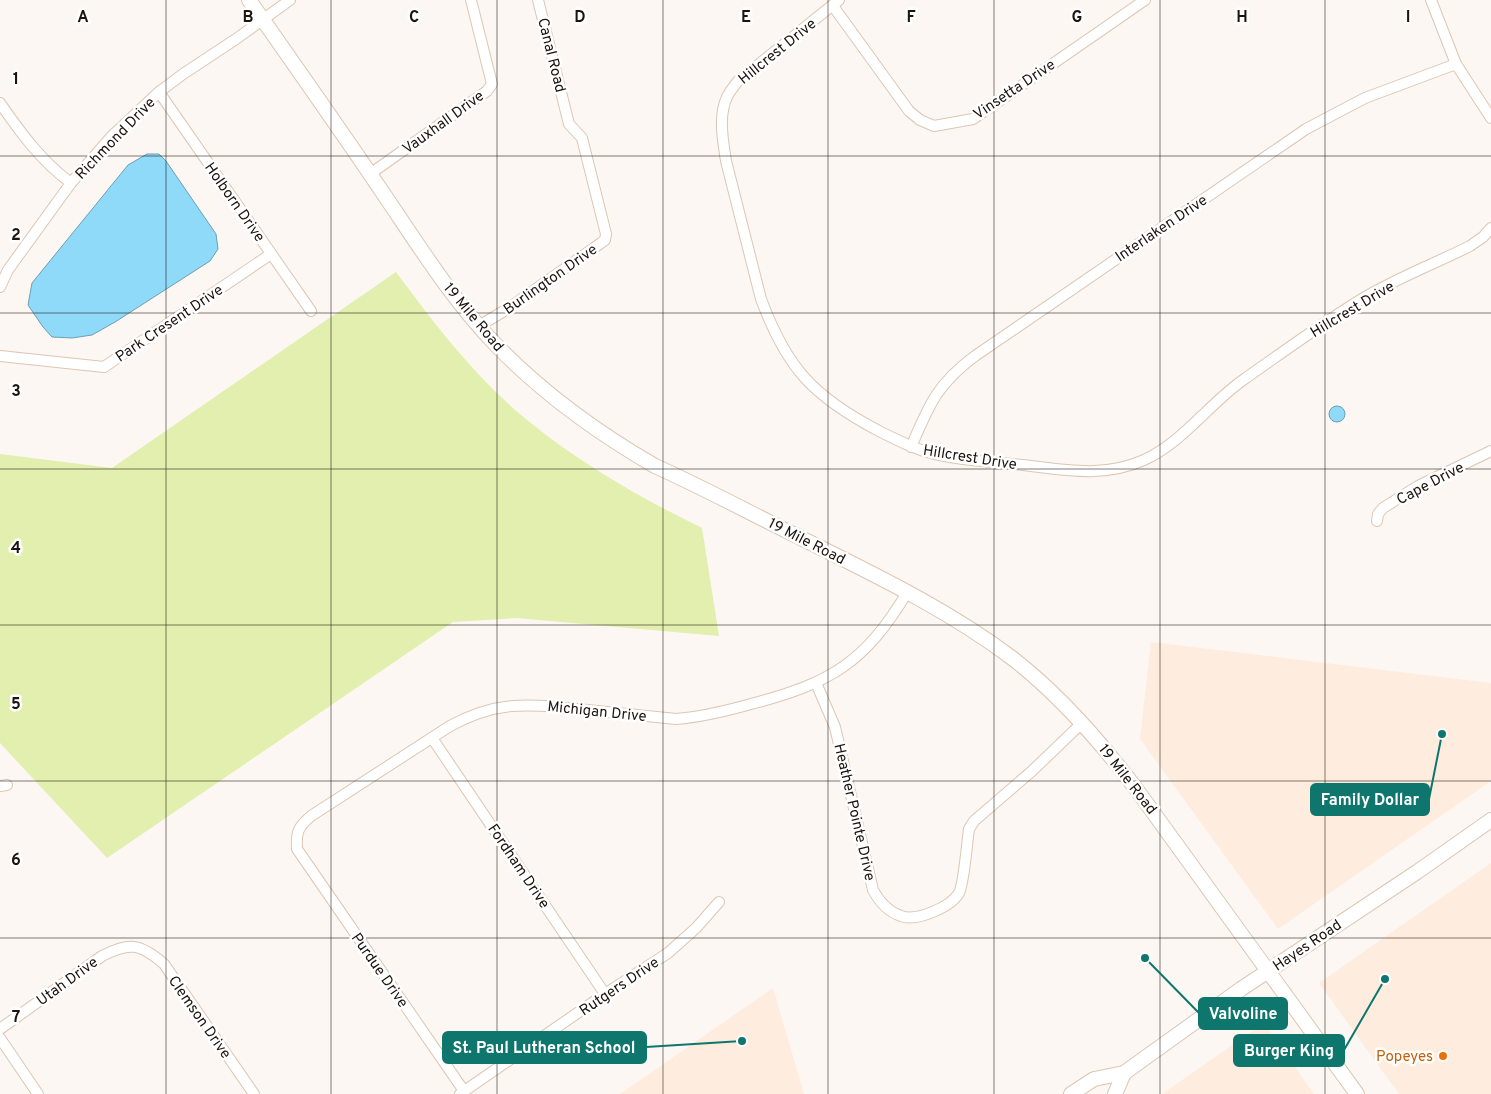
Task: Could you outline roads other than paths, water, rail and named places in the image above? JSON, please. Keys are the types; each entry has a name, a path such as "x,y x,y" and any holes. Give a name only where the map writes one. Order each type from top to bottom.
{"street":[{"name":"19 Mile Road","path":"249,0 449,290 514,363 553,397 624,448 654,466 908,591 977,633 1049,690 1101,744 1137,790 1357,1094"},
{"name":"Richmond Drive","path":"0,288 8,270 71,183 111,137 159,92 290,0"},
{"name":"Vauxhall Drive","path":"370,174 487,91 492,84 471,0"},
{"name":"Canal Road","path":"538,0 566,110"},
{"name":"Vinsetta Drive","path":"836,3 909,111 920,120 934,126 973,119 1145,0"},
{"path":"1431,0 1456,64 1491,118"},
{"name":"Hillcrest Drive","path":"836,3 738,81 729,93 723,111 723,142 726,161 761,299 768,319 786,353 808,383 819,394 856,418 910,447 956,458 1084,473 1116,470 1132,465 1152,456 1170,444 1217,400 1350,307 1384,287 1470,246 1483,237 1491,228"},
{"name":"Interlaken Drive","path":"910,447 927,410 943,384 956,370 975,356 1306,129 1365,98 1456,64"},
{"name":"Holborn Drive","path":"159,92 310,311"},
{"path":"0,103 23,136 60,175 71,183"},
{"name":"Burlington Drive","path":"480,326 605,240 606,230 582,138 569,124 566,110"},
{"name":"Park Cresent Drive","path":"0,356 104,367 271,254"},
{"name":"Cape Drive","path":"1377,522 1378,514 1384,508 1418,486 1491,451"},
{"name":"Michigan Drive","path":"297,849 296,834 311,816 450,726 469,716 489,709 516,705 544,705 676,719 696,718 789,694 836,672 865,649 891,619 908,591"},
{"name":"Heather Pointe Drive","path":"816,683 835,727 873,890 888,908 902,917 921,916 954,901 960,892 969,829 974,821 1082,723"},
{"name":"Fordham Drive","path":"432,738 605,994"},
{"name":"Hayes Road","path":"1071,1094 1094,1079 1124,1073 1268,971 1491,820"},
{"name":"Purdue Drive","path":"297,849 462,1093"},
{"name":"Rutgers Drive","path":"462,1093 605,994 668,953 696,928 719,902"},
{"name":"Utah Drive","path":"0,1029 102,956 118,948 130,946 140,948"},
{"name":"Clemson Drive","path":"140,948 151,952 164,964 254,1094"},
{"path":"0,1038 38,1094"},
{"path":"1115,1094 1124,1073"}],"water":[{"path":"147,154 159,154 166,161 216,234 218,249 210,261 92,335 72,338 52,337 28,305 32,283 128,165"},
{"path":"1337,406 1343,408 1345,414 1343,420 1337,422 1331,420 1329,414 1331,408"}],"place":[{"name":"Family Dollar","path":"1442,734"},
{"name":"Valvoline","path":"1145,958"},
{"name":"Burger King","path":"1385,979"},
{"name":"St. Paul Lutheran School","path":"742,1041"},
{"name":"Popeyes","path":"1443,1056"}]}
